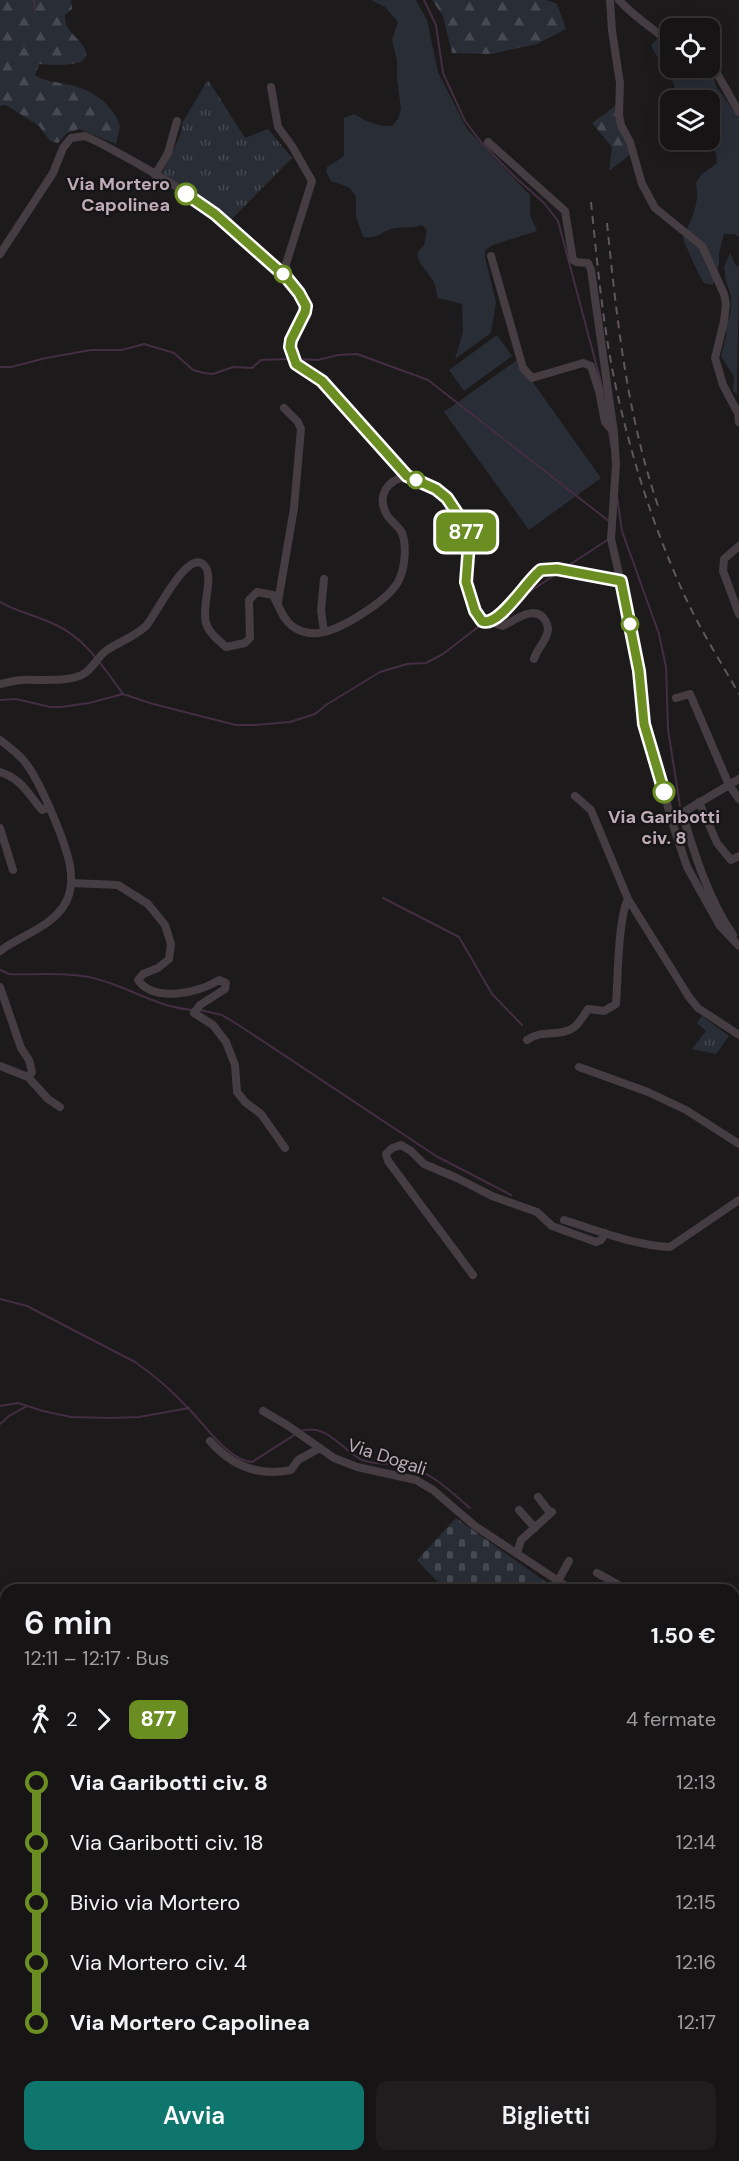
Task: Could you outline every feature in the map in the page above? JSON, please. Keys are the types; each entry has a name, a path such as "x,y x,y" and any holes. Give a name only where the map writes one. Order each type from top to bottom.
{"street":[{"path":"610,0 620,84 621,124 630,142 642,184 655,208 702,246 724,294 726,304 715,358 723,385 738,413 739,422"},
{"path":"619,0 634,16 660,34"},
{"path":"720,78 739,112"},
{"path":"271,87 278,127 312,181 286,264 286,277"},
{"path":"155,176 168,153 177,121"},
{"path":"0,254 53,172 63,148 74,136 93,139 215,214 286,277 306,306 303,318 291,340 293,360 304,371 322,381 407,476 436,489 447,498 461,519 469,543 466,582 475,611 482,621 503,626 525,614 535,613 544,617 548,626 547,636 537,648 534,659"},
{"path":"488,142 565,212 573,260 588,263 591,270 614,433 616,465 611,539 634,646 644,724 687,867 720,926 739,945"},
{"path":"491,256 523,368 532,378 583,363 591,366 605,422 614,433"},
{"path":"278,604 278,591 294,508 301,429 298,422 284,408"},
{"path":"0,684 20,680 72,678 84,674 106,651 131,638 147,624 166,593 193,562 204,565 208,572 205,622 210,631 226,647 236,647 250,638 249,600 257,592 273,595 283,617 303,632 318,633 362,614 398,582 404,561 403,535 388,516 382,500 383,491 392,481 407,476"},
{"path":"739,546 724,559 723,571 739,614"},
{"path":"490,622 504,613 516,596 541,570 557,569 621,581"},
{"path":"324,579 321,611 324,631"},
{"path":"676,698 690,694 695,702 729,784 739,800"},
{"path":"0,740 25,762 39,785 70,864 72,883 67,901 58,914 0,951"},
{"path":"0,772 9,774 24,785 42,810 49,807"},
{"path":"739,778 682,813 695,858 721,917 739,945"},
{"path":"575,796 591,810 628,899 689,997 698,1008 739,1035"},
{"path":"699,802 717,843 731,860 739,856"},
{"path":"0,828 13,870"},
{"path":"72,883 117,885 148,904 165,925 171,944 169,958 158,968 143,974 138,980 143,987 164,993 189,993 205,989 219,980 226,983 225,989 200,1005 194,1013 213,1025 226,1042 235,1065 237,1092 245,1102 261,1114 285,1148"},
{"path":"527,1040 542,1033 568,1031 575,1027 588,1009 604,1011 616,1004 621,937 628,899"},
{"path":"0,987 21,1048 29,1060 32,1072 28,1077"},
{"path":"0,1066 28,1077 48,1099 60,1107"},
{"path":"579,1067 648,1092 686,1110 739,1144"},
{"path":"473,1275 388,1161 386,1154 392,1148 401,1145 424,1164 492,1196 537,1212 552,1226 596,1242 601,1240 605,1233"},
{"path":"564,1220 605,1233 670,1247 739,1200"},
{"name":"Via Dogali","path":"262,1411 287,1425 334,1458 357,1467 416,1480 433,1490 474,1526 563,1584"},
{"path":"210,1441 222,1454 238,1464 263,1473 291,1470 298,1460 320,1448"},
{"path":"517,1554 521,1540 552,1512 538,1497"},
{"path":"519,1510 536,1528"},
{"path":"558,1581 569,1561"},
{"path":"597,1573 617,1584"}],"green space":[{"path":"0,0 71,0 72,9 65,15 66,24 81,43 86,52 85,58 72,64 39,64 35,75 84,89 106,103 120,126 116,144 79,129 67,133 58,143 50,141 39,126 6,105 0,106"},
{"path":"371,0 416,0 427,20 438,72 467,129 530,195 530,215 537,231 493,245 485,250 496,302 491,333 455,359 463,332 462,304 438,298 433,281 420,261 417,253 424,245 427,230 422,225 395,228 375,236 363,237 356,216 356,196 350,188 331,181 326,172 327,167 344,156 344,118 354,114 377,124 392,126 398,119 401,109 397,60 392,40 398,22 385,7"},
{"path":"432,0 546,0 557,4 566,29 537,44 491,54 452,53 443,16"},
{"path":"658,38 660,40 660,60 656,55 651,45"},
{"path":"672,78 714,78 719,90 678,90 675,89"},
{"path":"208,80 245,138 268,129 292,158 229,222 164,178 162,173 180,136 182,123"},
{"path":"720,92 739,118 739,237 734,234 724,234 713,285 704,283 702,280 683,237 695,209 696,183 701,175 717,163 716,153 713,150 720,150"},
{"path":"618,104 632,153 609,171 612,147 592,123"},
{"path":"730,253 736,266 739,266 737,394 733,391 734,377 721,356 731,312 731,296 724,267"},
{"path":"497,335 512,356 464,391 449,370"},
{"path":"517,360 601,478 529,530 444,412"},
{"path":"702,1016 729,1036 716,1054 692,1049 706,1031 697,1023"},
{"path":"456,1518 549,1584 439,1584 417,1560"}],"waterway":[{"path":"34,0 35,12"},
{"path":"424,0 436,25 443,73 465,121 481,142 544,203 558,221 606,401 607,414"},
{"path":"0,367 11,367 91,350 122,350 144,344 174,353 193,370 213,374 233,367 252,368 261,360 289,359"},
{"path":"295,359 318,360 338,355 357,354 428,380 610,522"},
{"path":"609,431 611,446"},
{"path":"617,497 622,531 659,634 666,667 668,729 680,806"},
{"path":"566,567 609,539"},
{"path":"516,601 559,572"},
{"path":"0,602 67,631 94,655 123,694"},
{"path":"0,700 16,699 50,707 61,707 89,703 123,694 236,725 290,722 315,714 380,672 407,664 426,663 443,654 482,624"},
{"path":"383,898 459,937 492,994 522,1025"},
{"path":"0,970 9,974 84,976 118,986 155,1001 194,1010"},
{"path":"200,1010 222,1015 436,1156 511,1195"},
{"path":"0,1299 27,1306 135,1362 176,1395 225,1448 243,1460 252,1462 296,1434"},
{"path":"0,1406 18,1403 71,1417 111,1418 139,1417 189,1408"},
{"path":"0,1424 27,1406"},
{"path":"301,1431 310,1429 326,1433 364,1461 405,1466 424,1473 470,1508"}],"railway":[{"path":"591,202 610,355 633,456 667,555 688,603 739,694"},
{"path":"607,223 619,332 631,403 659,509"}],"bus line":[{"name":"877","path":"186,194 215,214 286,277 304,300 305,312 291,340 290,347 296,364 322,381 407,476 436,489 447,498 461,519 466,532 469,543 466,582 475,611 482,621 490,622 504,613 516,596 541,570 557,569 621,581 639,671 644,724 664,792"}],"place":[{"name":"Via Mortero Capolinea","path":"186,194"},
{"name":"Via Garibotti civ. 8","path":"664,792"}]}
